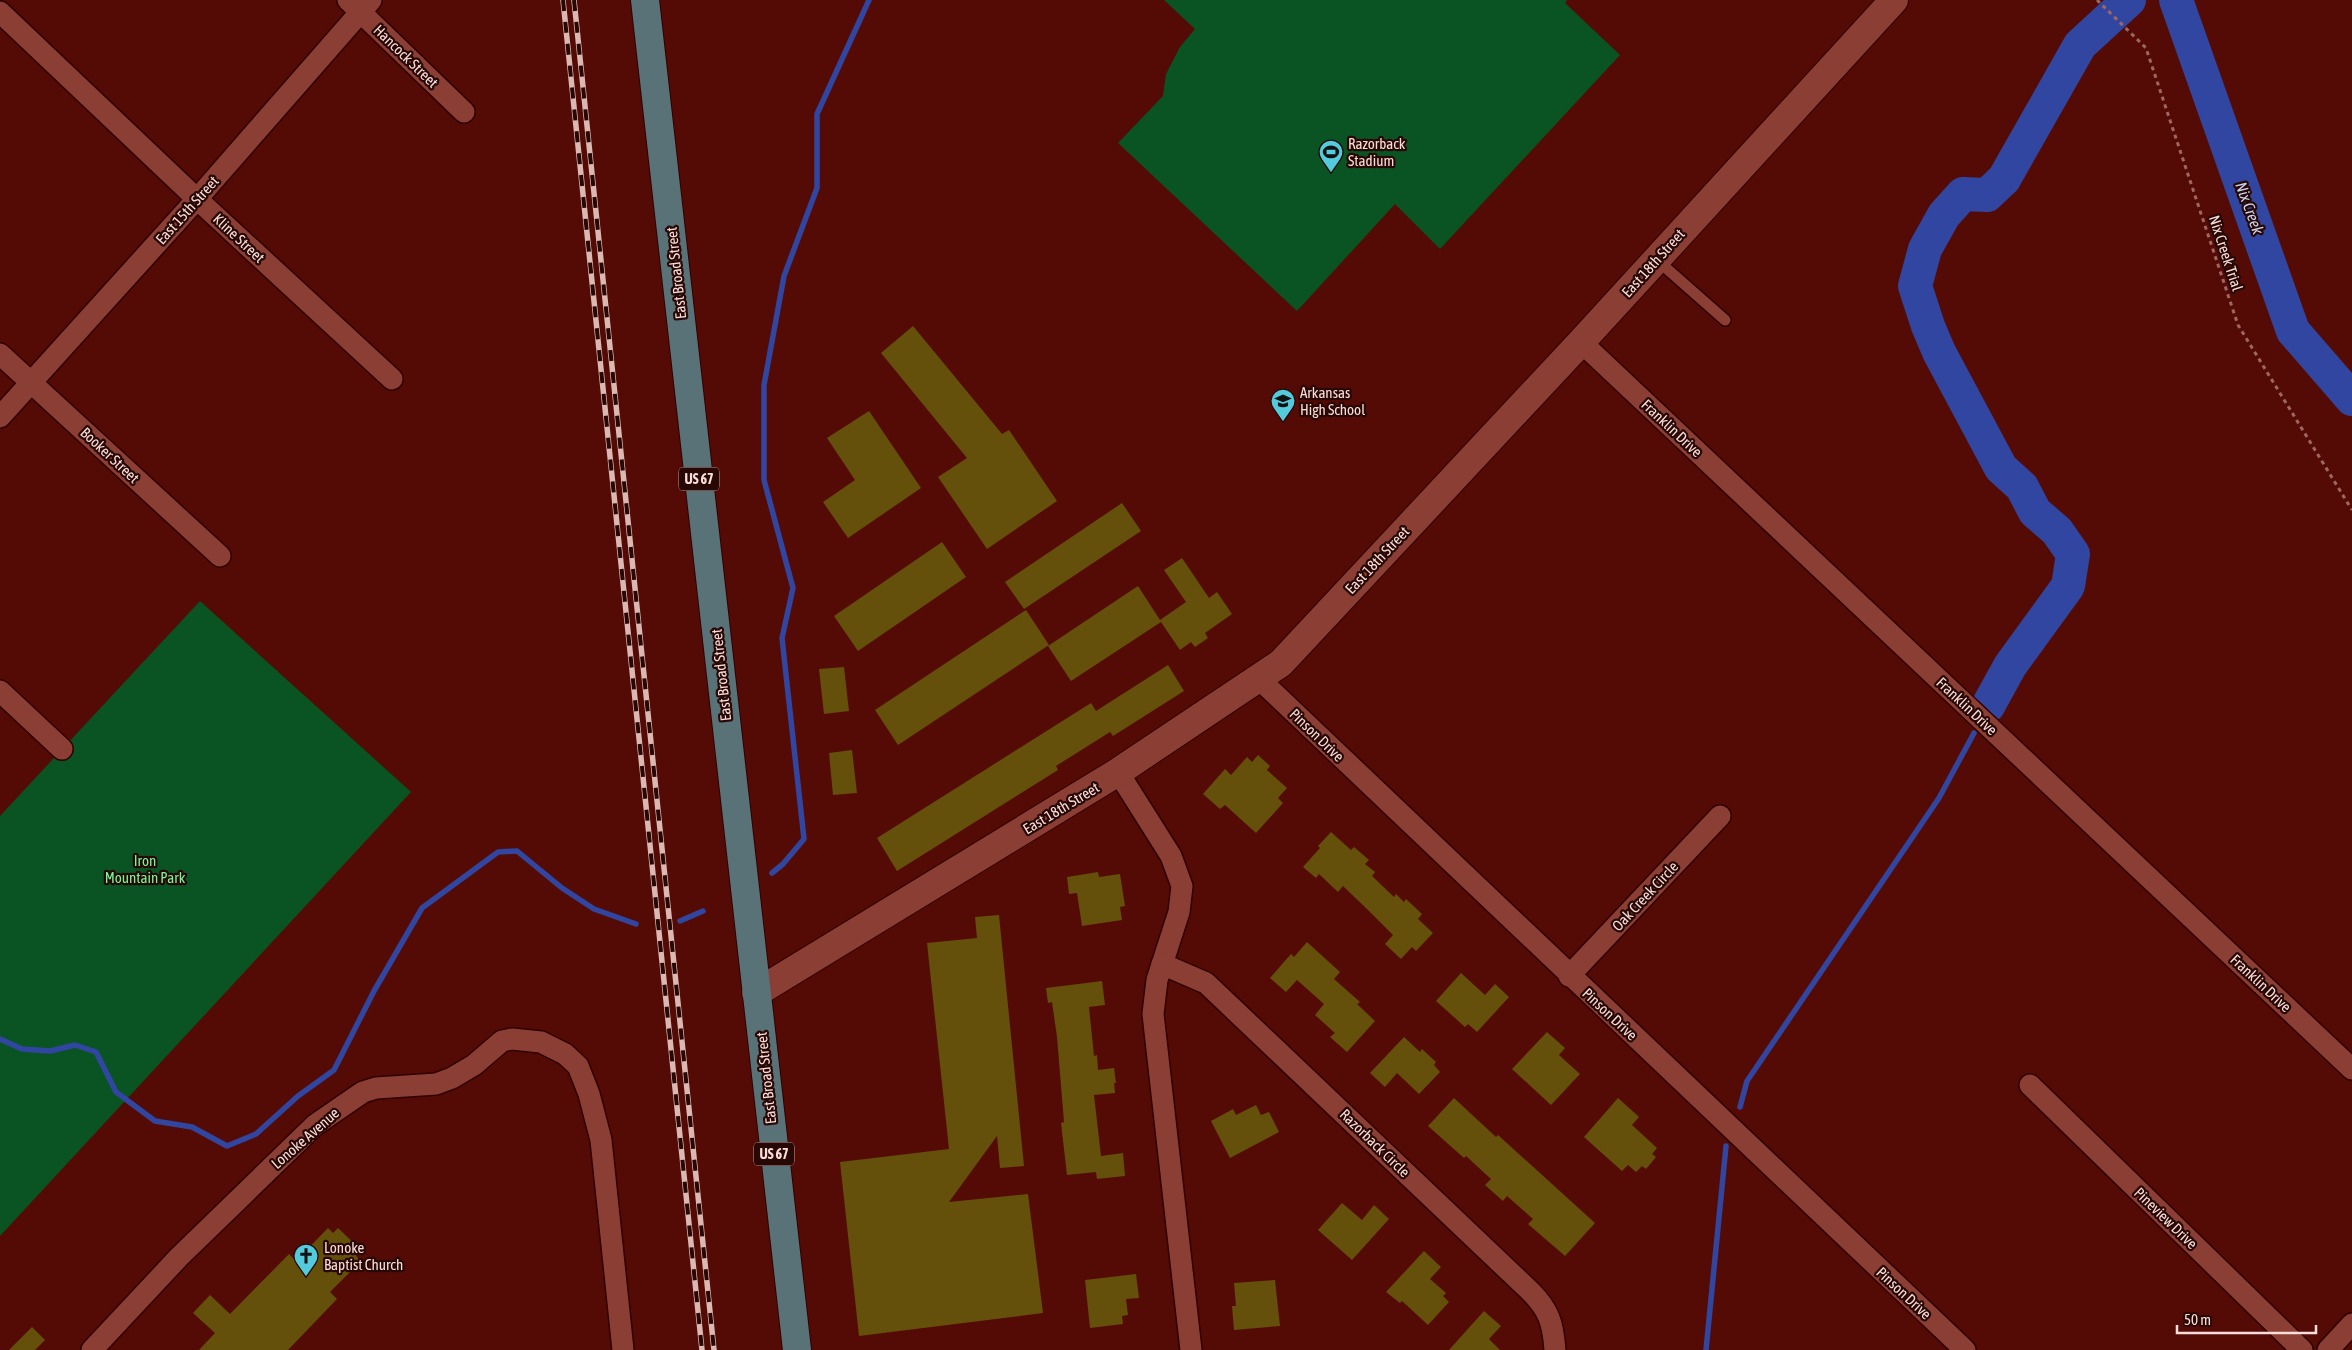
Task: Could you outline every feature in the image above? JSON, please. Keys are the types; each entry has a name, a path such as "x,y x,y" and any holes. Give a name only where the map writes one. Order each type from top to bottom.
{"main road":[{"name":"East Broad Street","path":"645,0 797,1350"}],"street":[{"name":"East 18th Street","path":"756,993 1118,772 1257,677 1281,663 1657,260 1894,0"},
{"name":"Hancock Street","path":"360,4 464,112"},
{"name":"East 15th Street","path":"0,417 32,384 196,199 360,4"},
{"name":"Kline Street","path":"0,12 196,199 392,379"},
{"name":"Franklin Drive","path":"1581,342 2352,1069"},
{"name":"Booker Street","path":"0,354 220,556"},
{"name":"Pinson Drive","path":"1257,677 1964,1350"},
{"path":"0,691 62,750"},
{"path":"1118,772 1171,856 1182,886 1178,912 1157,980 1153,1014 1191,1350"},
{"name":"Oak Creek Circle","path":"1569,976 1720,816"},
{"name":"Razorback Circle","path":"1162,964 1206,983 1530,1291 1544,1305 1554,1327 1555,1350"},
{"name":"Lonoke Avenue","path":"92,1350 179,1257 315,1125 363,1092 376,1088 436,1084 452,1078 474,1065 502,1041 512,1039 541,1042 565,1054 578,1066 589,1094 601,1140 623,1350"},
{"name":"Pineview Drive","path":"2030,1085 2302,1350"},
{"path":"2328,1350 2352,1324"}],"lane":[{"path":"1657,260 1725,320"}],"path":[{"name":"Nix Creek Trial","path":"2097,0 2146,48 2238,325 2352,510"}],"green space":[{"name":"Razorback Stadium","path":"1164,0 1567,0 1565,3 1620,55 1440,249 1395,204 1297,311 1118,143 1163,96 1166,74 1180,47 1195,29"},
{"name":"Iron Mountain Park","path":"200,601 411,792 0,1236 0,816"}],"building":[{"path":"913,326 1002,434 1009,430 1057,501 987,549 938,477 967,458 881,353"},
{"path":"869,411 921,488 848,538 823,502 855,480 827,438"},
{"path":"1122,503 1141,531 1024,609 1005,582"},
{"path":"942,542 966,577 858,651 834,616"},
{"path":"1182,558 1209,598 1217,592 1232,614 1205,633 1208,638 1195,647 1191,642 1180,650 1161,622 1071,681 1048,646 1138,586 1160,620 1186,602 1164,570"},
{"path":"1026,610 1049,645 898,745 875,710"},
{"path":"1168,665 1184,691 1113,736 1110,732 1056,766 1058,770 897,871 877,838 1091,703 1096,711"},
{"path":"844,667 849,711 824,714 819,669"},
{"path":"852,750 857,793 833,795 829,753"},
{"path":"1258,755 1270,766 1267,770 1287,788 1278,798 1283,803 1256,833 1225,805 1220,809 1203,794 1225,769 1231,775 1247,757 1252,762"},
{"path":"1331,832 1351,850 1354,847 1369,860 1365,864 1375,872 1372,876 1394,897 1396,894 1404,902 1406,899 1422,914 1418,919 1433,933 1416,951 1412,947 1401,959 1385,944 1393,935 1343,886 1338,892 1319,874 1316,878 1303,867"},
{"path":"1098,872 1099,877 1120,874 1125,906 1120,907 1122,920 1082,926 1077,893 1069,894 1067,877"},
{"path":"999,915 1024,1166 1000,1168 997,1136 949,1202 1028,1194 1043,1313 859,1336 840,1162 949,1149 927,943 977,938 975,917"},
{"path":"1307,942 1340,972 1334,979 1360,1002 1357,1004 1375,1021 1347,1052 1330,1037 1335,1033 1315,1015 1324,1004 1297,980 1286,992 1270,978 1291,954 1294,957"},
{"path":"1461,973 1485,995 1495,984 1509,997 1477,1032 1468,1024 1465,1027 1436,1001"},
{"path":"1102,981 1105,1005 1089,1007 1094,1056 1097,1055 1098,1070 1114,1068 1116,1083 1114,1083 1115,1093 1094,1095 1101,1156 1123,1153 1125,1176 1097,1179 1096,1172 1067,1175 1061,1123 1064,1122 1057,1037 1052,1002 1048,1003 1046,988"},
{"path":"1547,1032 1565,1048 1559,1055 1580,1074 1551,1105 1512,1069"},
{"path":"1404,1037 1420,1052 1422,1049 1436,1062 1434,1065 1440,1072 1419,1094 1397,1073 1385,1087 1370,1073"},
{"path":"1454,1098 1496,1137 1498,1135 1595,1223 1565,1256 1528,1224 1533,1219 1507,1196 1503,1201 1485,1185 1491,1179 1466,1156 1464,1158 1428,1126"},
{"path":"1618,1098 1639,1117 1632,1125 1657,1148 1652,1154 1656,1157 1646,1169 1642,1166 1636,1172 1628,1165 1622,1171 1584,1137"},
{"path":"1256,1105 1261,1115 1269,1112 1279,1132 1230,1158 1211,1121 1233,1109 1236,1115"},
{"path":"1342,1203 1362,1220 1374,1205 1389,1219 1352,1260 1318,1230"},
{"name":"Lonoke Baptist Church","path":"328,1228 333,1233 338,1228 361,1250 356,1256 361,1261 330,1292 337,1299 288,1350 199,1350 215,1333 193,1313 210,1295 230,1314 289,1254 296,1261"},
{"path":"1424,1251 1441,1267 1430,1279 1446,1293 1443,1296 1449,1302 1428,1325 1402,1301 1400,1303 1386,1292"},
{"path":"1136,1274 1139,1298 1126,1299 1128,1315 1122,1316 1123,1324 1090,1328 1085,1280"},
{"path":"1275,1280 1280,1326 1234,1330 1232,1306 1236,1306 1234,1283"},
{"path":"1484,1311 1501,1326 1489,1339 1500,1350 1449,1350"},
{"path":"32,1327 45,1340 35,1350 9,1350"}],"waterway":[{"path":"772,873 783,864 804,839 782,638 793,588 764,480 764,385 784,276 817,188 817,114 869,0"},
{"path":"1988,706 2010,666 2068,586 2073,554 2057,531 2035,512 2022,487 2001,468 1939,352 1915,286 1925,249 1944,215 1963,194 1987,195 2004,179 2080,45 2129,0"},
{"name":"Nix Creek","path":"2176,0 2293,331 2352,399"},
{"path":"1740,1107 1747,1081 1939,798 1974,733"},
{"path":"0,1039 22,1049 50,1051 75,1045 96,1052 116,1092 155,1121 192,1127 227,1146 256,1134 298,1096 334,1070 374,991 422,908 498,852 517,851 562,888 594,909 636,924"},
{"path":"680,921 703,911"},
{"path":"1706,1350 1726,1146"}],"railway":[{"path":"563,0 702,1350"},
{"path":"574,0 714,1350"}],"place":[{"name":"Razorback Stadium","path":"1331,173"},
{"name":"Arkansas High School","path":"1283,422"},
{"name":"Lonoke Baptist Church","path":"306,1277"}]}
